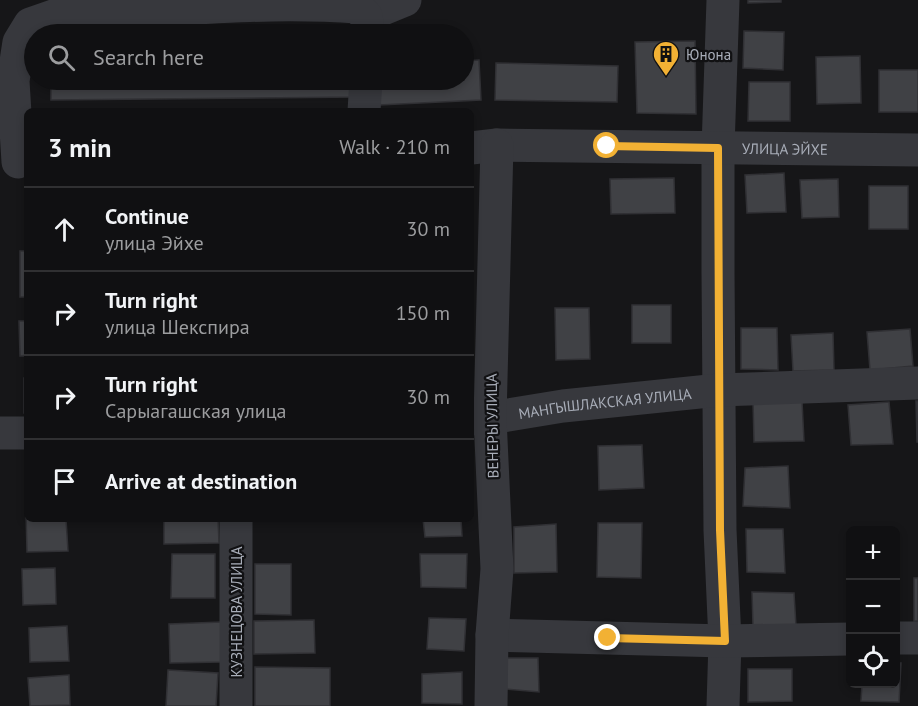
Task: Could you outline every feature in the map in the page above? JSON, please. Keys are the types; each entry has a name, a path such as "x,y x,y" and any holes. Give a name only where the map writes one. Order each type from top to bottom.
{"street":[{"path":"369,24 405,0"},
{"path":"723,0 718,148 720,530 725,641 723,706"},
{"path":"30,24 53,16 237,5 357,7 367,24"},
{"path":"15,162 13,81 19,42 24,34"},
{"path":"364,108 365,90"},
{"name":"УЛИЦА ЭЙХЕ","path":"484,146 918,150"},
{"name":"ВЕНЕРЫ УЛИЦА","path":"484,146 481,418 497,569 492,635 491,706"},
{"name":"МАНГЫШЛАКСКАЯ УЛИЦА","path":"481,418 563,406 719,390 918,383"},
{"path":"0,433 24,433"},
{"name":"КУЗНЕЦОВА УЛИЦА","path":"236,522 236,706"},
{"path":"492,635 725,641 846,639"},
{"path":"900,638 918,638"}],"building":[{"path":"748,0 781,0 781,2 748,3"},
{"path":"744,31 784,32 783,70 743,68"},
{"name":"Юнона","path":"695,41 696,114 637,113 635,42"},
{"path":"860,56 861,103 817,104 816,57"},
{"path":"474,60 479,60 481,100 380,105 379,90 474,90"},
{"path":"496,63 618,66 617,102 495,100"},
{"path":"879,70 918,70 918,112 879,112"},
{"path":"749,82 790,82 790,121 748,121"},
{"path":"51,90 360,90 360,97 51,100"},
{"path":"784,173 786,212 747,213 745,175"},
{"path":"674,178 675,213 611,214 610,179"},
{"path":"838,179 839,217 802,218 800,180"},
{"path":"869,186 908,186 908,229 869,229"},
{"path":"20,251 24,251 24,297 20,297"},
{"path":"632,305 671,305 671,343 632,343"},
{"path":"555,308 589,308 590,359 556,360"},
{"path":"19,321 24,321 24,356 20,356"},
{"path":"741,328 777,328 778,370 741,369"},
{"path":"910,329 913,366 870,370 867,332"},
{"path":"833,333 834,370 793,371 791,335"},
{"path":"753,401 802,401 804,441 754,442"},
{"path":"916,401 918,401 918,442 917,442"},
{"path":"889,402 893,444 851,445 848,405"},
{"path":"642,445 644,488 599,490 598,446"},
{"path":"788,466 790,508 743,506 745,468"},
{"path":"26,522 66,522 68,551 27,552"},
{"path":"164,522 218,522 219,543 164,544"},
{"path":"423,522 461,522 462,536 425,537"},
{"path":"598,523 642,523 641,578 597,577"},
{"path":"556,524 557,572 514,573 514,527"},
{"path":"746,529 783,529 785,573 747,572"},
{"path":"172,554 215,554 215,598 171,598"},
{"path":"420,554 467,554 466,588 421,587"},
{"path":"255,564 291,564 291,615 255,614"},
{"path":"55,568 56,604 23,605 22,569"},
{"path":"914,578 918,578 918,621 914,621"},
{"path":"752,592 794,593 796,626 753,626"},
{"path":"429,618 466,619 464,651 427,649"},
{"path":"314,620 315,653 254,654 254,621"},
{"path":"221,622 222,662 170,663 169,624"},
{"path":"67,626 69,661 30,662 29,628"},
{"path":"506,658 538,658 539,692 506,689"},
{"path":"255,667 330,668 330,706 255,706"},
{"path":"748,669 792,669 792,701 748,702"},
{"path":"168,670 218,673 216,706 166,706"},
{"path":"462,672 462,704 422,703 422,674"},
{"path":"69,675 70,705 30,706 28,678"},
{"path":"862,688 900,688 899,702 861,701"}],"place":[{"name":"Юнона","path":"666,77"}],"route":[{"path":"607,146 718,148 720,530 725,641 608,638"}]}
